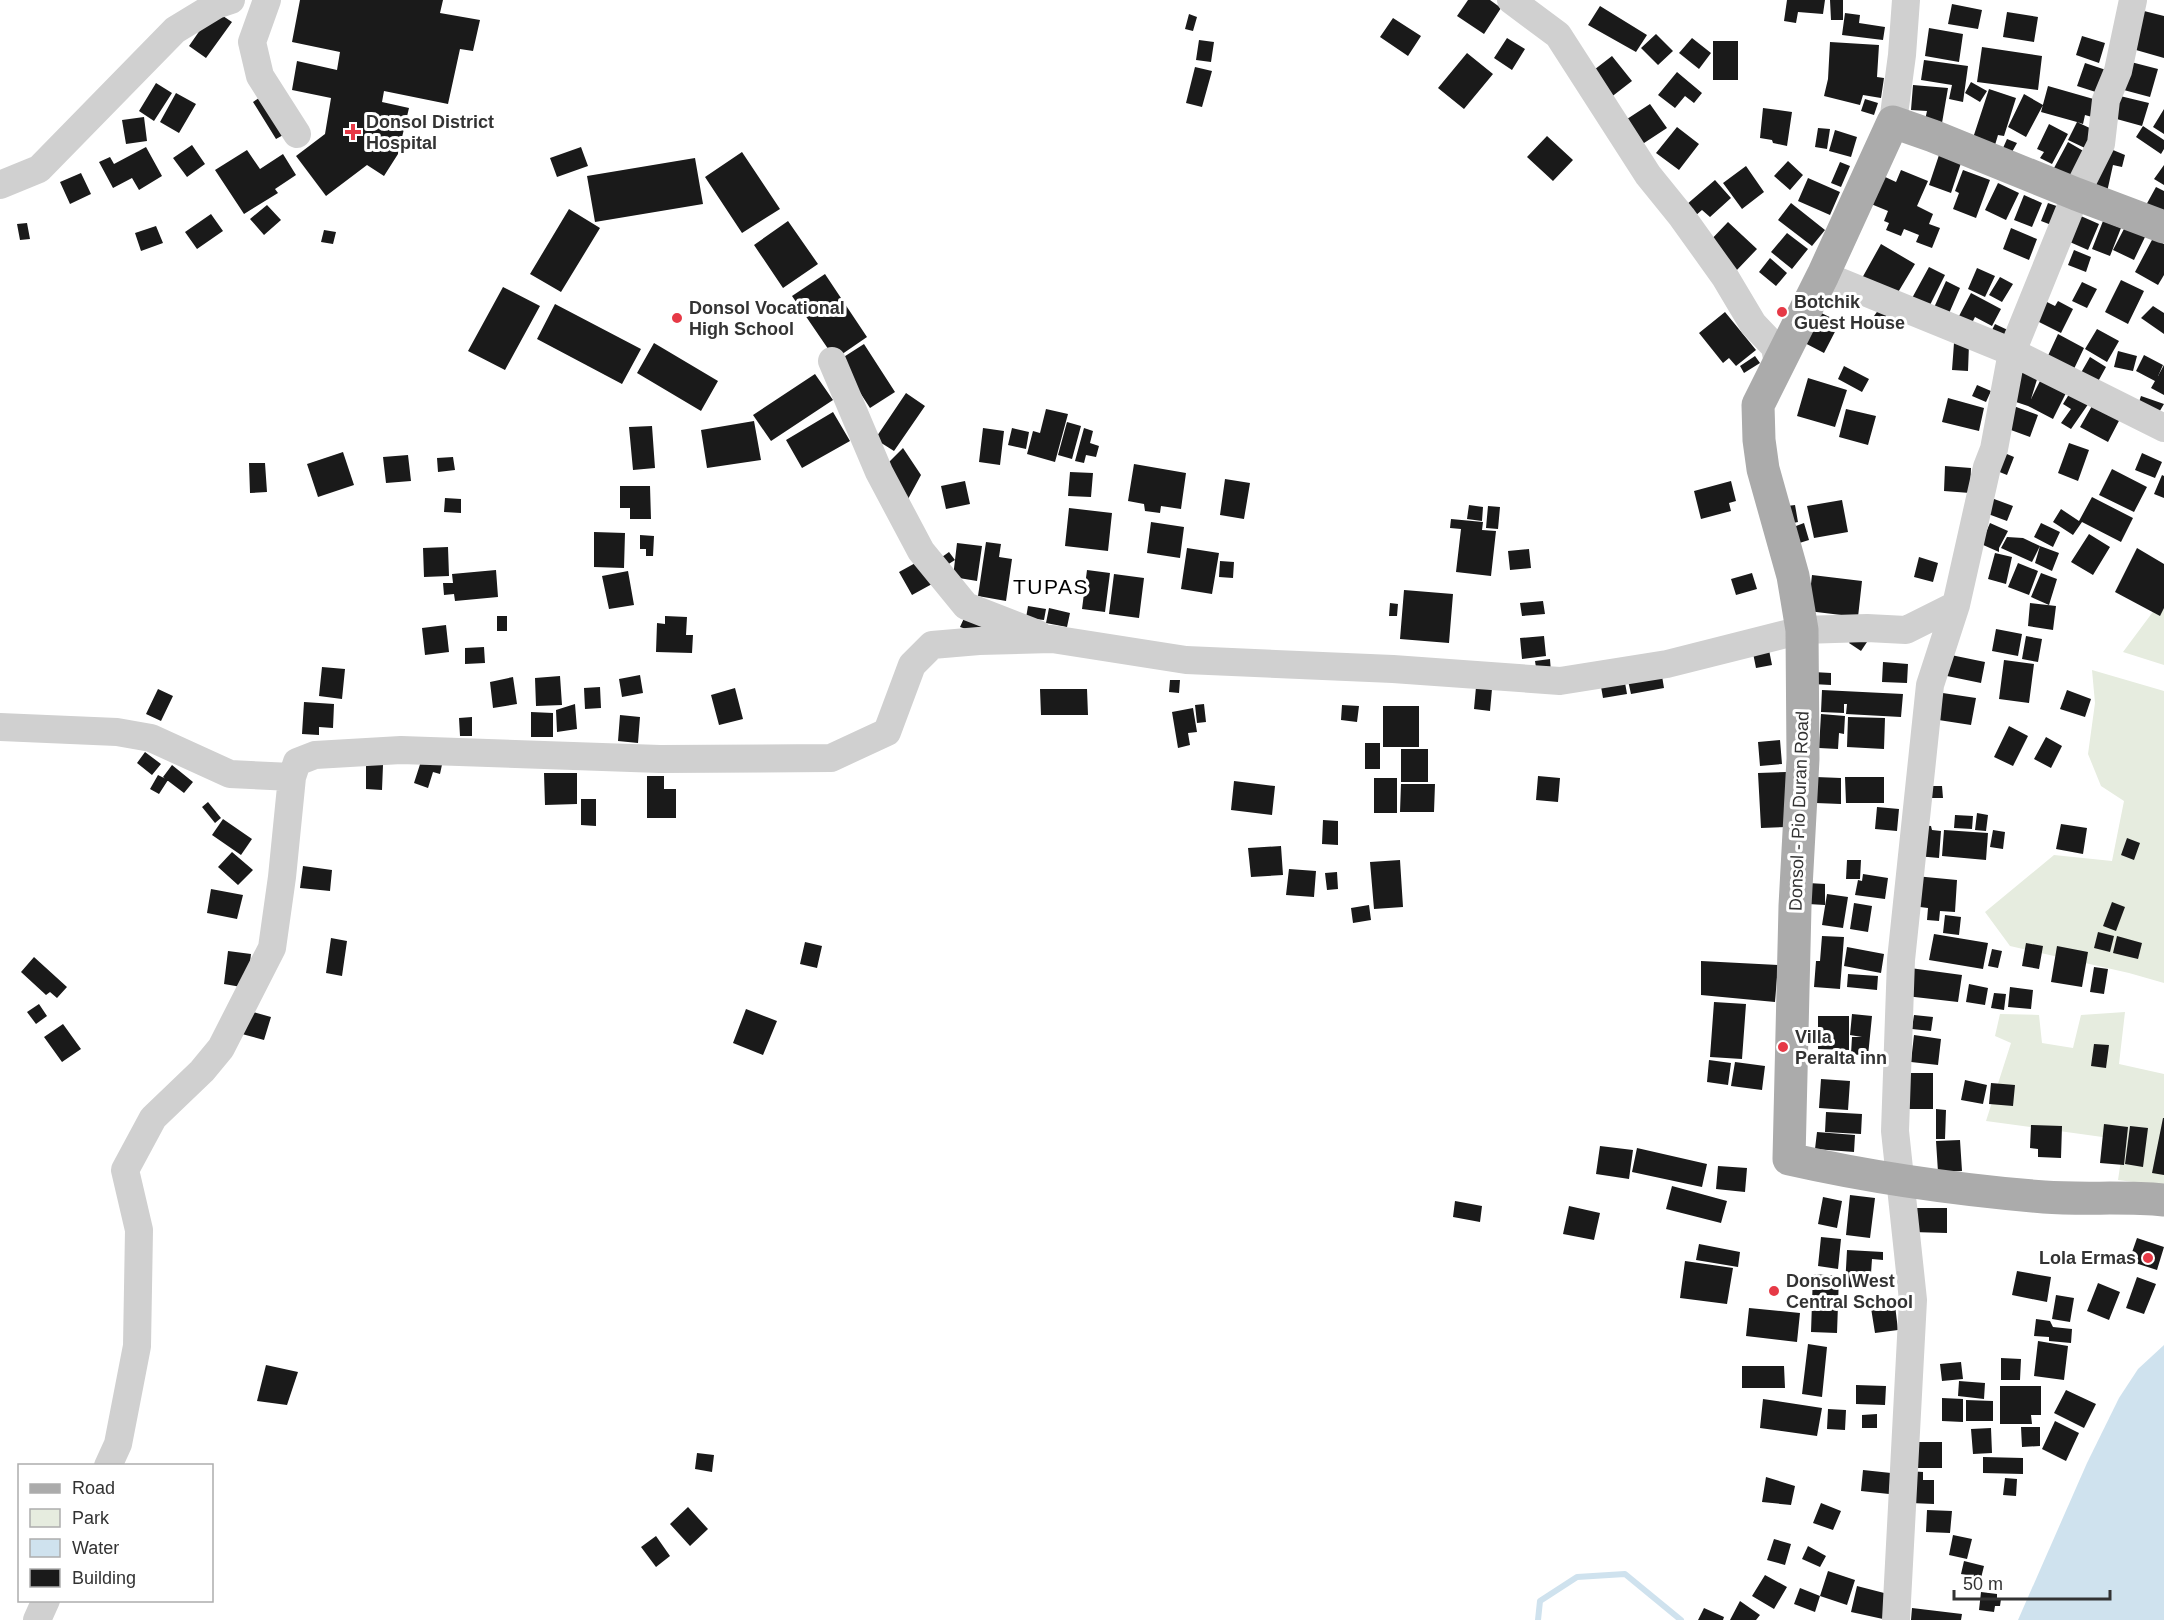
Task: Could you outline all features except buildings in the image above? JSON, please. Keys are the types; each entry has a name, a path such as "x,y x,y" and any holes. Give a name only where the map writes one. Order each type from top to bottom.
{"main road":[{"name":"Donsol - Pio Duran Road","path":"1893,122 1823,275 1758,405 1763,469 1793,576 1802,630 1803,759 1795,906 1789,1159 1900,1180 2046,1197 2164,1200"},
{"path":"1893,122 2164,227"}],"street":[{"path":"0,184 39,169 174,30 216,5 231,0"},
{"path":"267,0 252,42 260,76 297,134"},
{"path":"1511,0 1558,35 1648,175 1682,217 1725,277 1753,324 1775,347 1778,364"},
{"path":"1893,122 1902,55 1906,0"},
{"path":"1896,1620 1913,1300 1895,1131 1901,960 1930,685 1956,605 1987,467 1994,449 2012,352 2076,194 2101,144 2106,100 2118,71 2133,0"},
{"path":"1823,275 2012,352 2164,428"},
{"path":"832,361 879,472 921,551 966,606 1052,639"},
{"path":"109,1464 118,1444 137,1346 139,1230 125,1170 153,1118 202,1071 221,1048 272,948 292,777 297,762 315,755 401,750 660,759 831,758 887,732 912,665 932,645 1052,639 1186,660 1393,669 1560,681 1667,664 1802,630 1867,628 1906,630 1956,605"},
{"path":"0,727 117,732 151,738 230,774 292,777"},
{"path":"37,1620 45,1602"}],"green space":[{"path":"2158,605 2164,606 2164,665 2123,652"},
{"path":"2092,670 2164,691 2164,983 2010,946 1985,912 2054,855 2112,861 2124,801 2101,786 2088,754 2095,703"},
{"path":"2125,1012 2119,1064 2164,1074 2164,1186 2118,1180 2124,1140 1986,1121 2011,1043 1995,1036 2000,1014 2039,1015 2042,1043 2073,1048 2081,1015"}],"water":[{"path":"2164,1345 2164,1620 2018,1620 2087,1463 2119,1398 2138,1369"}],"waterway":[{"path":"1538,1620 1540,1601 1577,1577 1625,1574 1681,1620"}],"place":[{"name":"Donsol District Hospital","path":"353,132"},
{"name":"Botchik Guest House","path":"1782,312"},
{"name":"Donsol Vocational High School","path":"677,318"},
{"name":"Villa Peralta inn","path":"1783,1047"},
{"name":"Lola Ermas","path":"2148,1258"},
{"name":"Donsol West Central School","path":"1774,1291"}],"district":[{"name":"TUPAS","path":"1051,586"}]}
